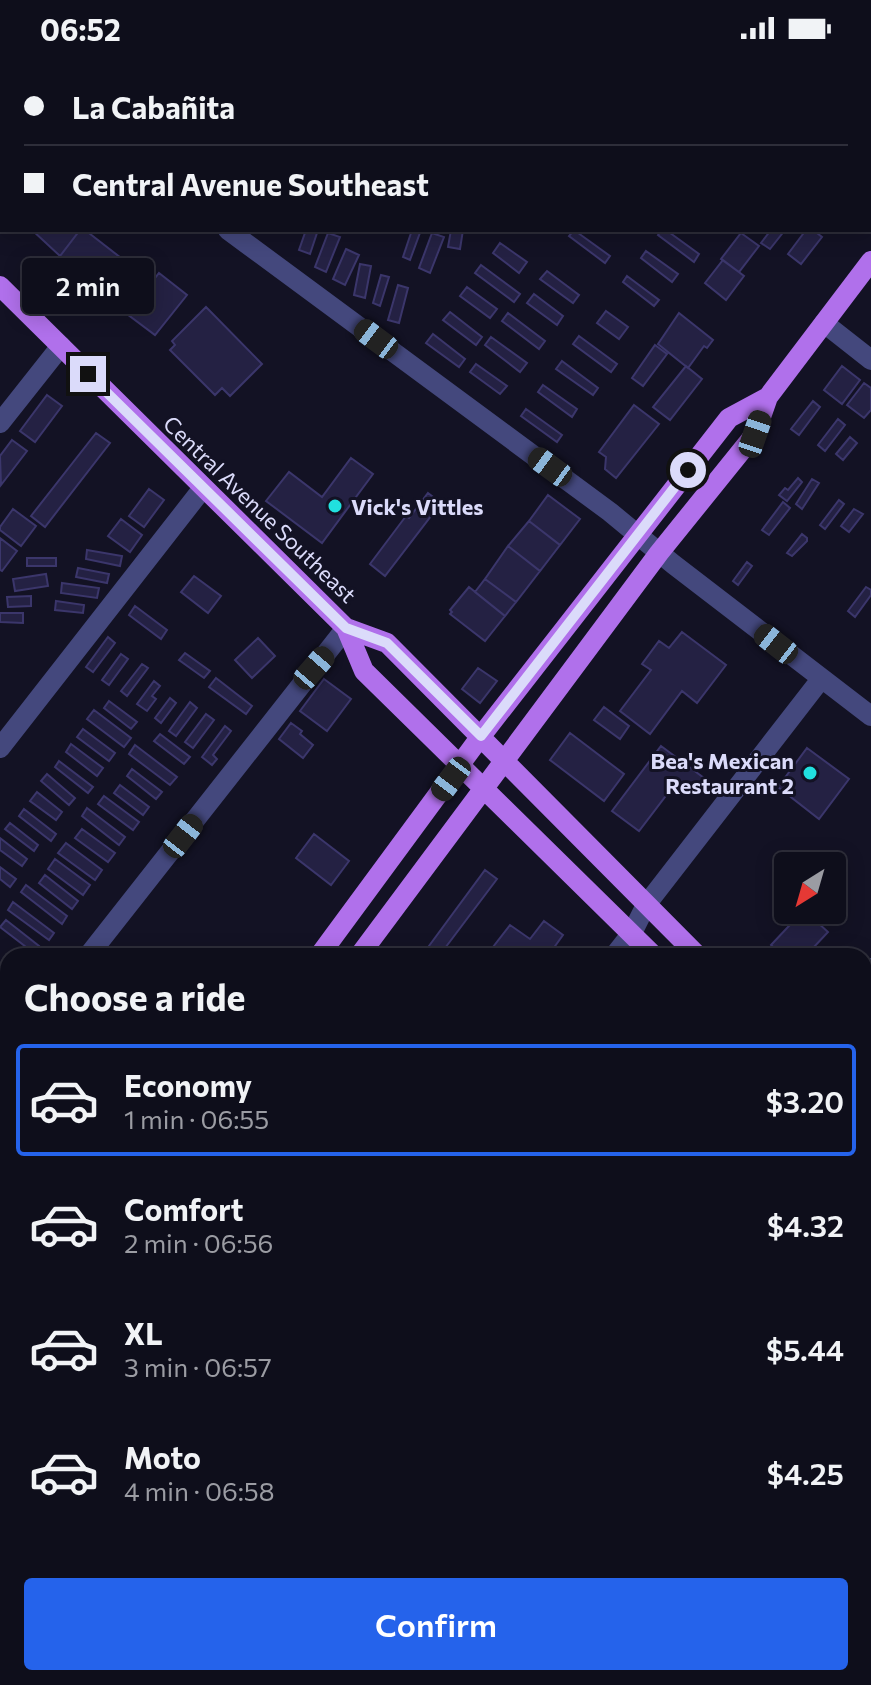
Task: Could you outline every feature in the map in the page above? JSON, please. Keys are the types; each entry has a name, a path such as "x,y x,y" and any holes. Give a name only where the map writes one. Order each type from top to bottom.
{"main road":[{"path":"365,948 659,553 755,434 768,397 871,261"},
{"name":"Central Avenue Southeast","path":"0,286 346,628 387,643 690,948"},
{"path":"325,948 481,736 729,418 768,397"},
{"path":"346,628 364,671 646,948"}],"street":[{"path":"231,232 600,504 871,716"},
{"path":"824,323 871,360"},
{"path":"0,423 61,346"},
{"path":"0,748 203,488"},
{"path":"94,948 346,628"},
{"path":"620,948 646,905 821,679"}],"building":[{"path":"34,232 78,232 60,256"},
{"path":"78,232 88,232 152,282 127,314 57,260"},
{"path":"305,232 317,232 310,254 299,250"},
{"path":"411,232 420,232 410,260 403,257"},
{"path":"451,232 463,232 460,249 448,247"},
{"path":"577,232 610,256 605,263 569,236"},
{"path":"669,232 699,254 694,262 658,235"},
{"path":"769,232 783,232 770,249 761,243"},
{"path":"804,232 816,232 822,237 801,264 788,254"},
{"path":"328,233 340,237 326,272 315,267"},
{"path":"432,233 444,237 430,273 419,268"},
{"path":"741,233 759,246 739,272 721,259"},
{"path":"500,243 527,262 519,273 493,253"},
{"path":"346,249 359,255 345,285 333,279"},
{"path":"646,251 678,274 672,282 641,258"},
{"path":"723,260 744,276 726,300 705,283"},
{"path":"360,264 371,266 365,298 354,295"},
{"path":"481,265 520,294 514,302 475,273"},
{"path":"547,271 579,295 573,303 540,279"},
{"path":"159,273 187,295 155,335 127,314"},
{"path":"381,275 389,277 380,306 373,303"},
{"path":"627,276 659,300 654,306 623,282"},
{"path":"398,285 408,288 399,323 388,320"},
{"path":"467,287 497,309 490,318 460,296"},
{"path":"534,294 563,316 557,325 527,303"},
{"path":"206,307 262,364 230,396 222,388 215,395 170,350 175,345 172,341"},
{"path":"606,311 628,327 619,339 597,323"},
{"path":"450,312 482,337 476,345 443,320"},
{"path":"508,313 545,341 539,349 502,321"},
{"path":"679,313 713,340 707,348 704,346 688,368 658,344"},
{"path":"433,334 465,359 459,367 426,343"},
{"path":"579,336 617,364 611,372 573,344"},
{"path":"491,337 527,363 520,372 485,345"},
{"path":"655,345 667,354 643,386 632,378"},
{"path":"562,361 598,388 593,395 556,369"},
{"path":"476,364 507,386 500,394 470,372"},
{"path":"686,366 702,379 670,420 653,407"},
{"path":"842,366 860,380 842,404 824,390"},
{"path":"864,383 871,388 871,410 864,418 847,405"},
{"path":"543,385 577,409 572,417 538,392"},
{"path":"47,395 62,406 35,442 20,431"},
{"path":"813,401 820,407 799,435 791,429"},
{"path":"634,405 659,424 616,478 605,469 606,457 599,452"},
{"path":"526,409 562,435 557,442 521,416"},
{"path":"838,419 845,425 825,451 818,445"},
{"path":"96,433 110,443 45,527 31,516"},
{"path":"850,437 857,443 843,460 836,454"},
{"path":"12,440 27,451 1,485 0,456"},
{"path":"351,458 373,474 322,543 266,501 289,472 322,497"},
{"path":"798,478 802,482 787,501 779,495 785,488 788,490"},
{"path":"812,479 819,483 802,509 796,504"},
{"path":"149,489 164,500 144,527 129,516"},
{"path":"428,493 441,503 385,576 370,564 406,516 409,518"},
{"path":"548,495 580,519 560,545 529,521"},
{"path":"839,500 844,504 825,529 820,525"},
{"path":"783,502 790,508 769,535 762,530"},
{"path":"13,509 36,526 21,546 0,530"},
{"path":"854,509 863,514 849,532 841,526"},
{"path":"121,519 142,535 130,552 108,536"},
{"path":"529,521 560,545 540,571 508,546"},
{"path":"802,534 807,541 792,556 787,553"},
{"path":"0,538 17,551 2,571 0,570"},
{"path":"508,546 540,571 516,602 485,579"},
{"path":"87,550 122,556 120,566 86,559"},
{"path":"27,558 56,558 56,566 27,566"},
{"path":"747,562 752,566 738,585 733,581"},
{"path":"78,568 109,574 107,583 76,577"},
{"path":"46,574 48,586 15,591 13,579"},
{"path":"194,576 221,596 208,613 181,592"},
{"path":"485,579 516,602 505,616 475,592"},
{"path":"62,583 99,588 97,598 61,593"},
{"path":"469,587 505,616 485,641 450,614"},
{"path":"866,587 871,590 871,595 855,617 848,611"},
{"path":"31,596 31,606 8,607 7,597"},
{"path":"56,601 84,605 83,613 55,610"},
{"path":"135,606 167,630 161,639 129,615"},
{"path":"0,613 23,613 23,623 0,622"},
{"path":"682,632 726,665 697,703 682,691 650,734 620,711 651,670 642,664 659,641 669,648"},
{"path":"108,637 115,643 93,672 86,667"},
{"path":"258,638 275,656 252,678 235,660"},
{"path":"185,653 210,671 204,678 179,660"},
{"path":"121,654 128,659 109,685 102,680"},
{"path":"142,664 148,668 127,696 121,691"},
{"path":"478,668 497,681 480,703 462,689"},
{"path":"216,678 252,706 246,714 209,687"},
{"path":"324,679 351,699 327,731 300,711"},
{"path":"154,681 160,686 152,696 156,699 147,711 137,704"},
{"path":"170,698 176,703 161,723 155,718"},
{"path":"109,701 137,722 131,729 104,708"},
{"path":"190,702 197,708 176,736 169,731"},
{"path":"604,707 629,726 620,739 594,720"},
{"path":"94,710 131,738 124,747 87,719"},
{"path":"206,714 214,720 193,748 185,742"},
{"path":"291,723 313,745 303,758 279,739"},
{"path":"225,726 231,731 213,755 217,759 212,765 202,757"},
{"path":"83,729 115,753 109,761 77,737"},
{"path":"570,733 624,774 604,801 550,760"},
{"path":"160,734 190,757 184,764 154,741"},
{"path":"71,744 103,768 97,776 66,752"},
{"path":"135,745 177,777 170,785 129,754"},
{"path":"661,746 704,778 694,792 678,780 639,831 612,811"},
{"path":"807,748 849,779 819,819 778,787"},
{"path":"59,761 93,787 88,793 55,767"},
{"path":"132,769 162,792 156,799 127,776"},
{"path":"47,774 75,798 69,805 41,781"},
{"path":"120,785 149,807 143,815 114,793"},
{"path":"37,792 62,812 56,820 30,801"},
{"path":"104,796 139,822 133,830 98,804"},
{"path":"87,808 125,837 119,845 82,816"},
{"path":"24,809 56,834 51,841 19,816"},
{"path":"10,823 38,845 34,851 5,829"},
{"path":"82,829 115,853 108,862 75,838"},
{"path":"314,834 349,861 331,885 296,858"},
{"path":"0,838 27,859 22,866 0,850"},
{"path":"66,843 102,870 95,880 58,853"},
{"path":"55,859 90,885 83,895 48,869"},
{"path":"0,867 16,879 10,887 0,879"},
{"path":"485,870 497,879 445,948 427,948"},
{"path":"45,875 78,901 72,909 39,883"},
{"path":"26,885 67,916 62,924 21,892"},
{"path":"13,902 54,933 49,940 8,910"},
{"path":"6,920 39,946 27,948 0,927"},
{"path":"544,921 563,935 554,948 492,948 510,925 530,939"},
{"path":"791,924 819,924 828,932 813,948 774,948 771,945"}],"place":[{"name":"Vick's Vittles","path":"335,506"},
{"name":"Bea's Mexican Restaurant 2","path":"810,773"}],"route":[{"path":"88,374 346,628 387,643 481,736 688,470"}]}
